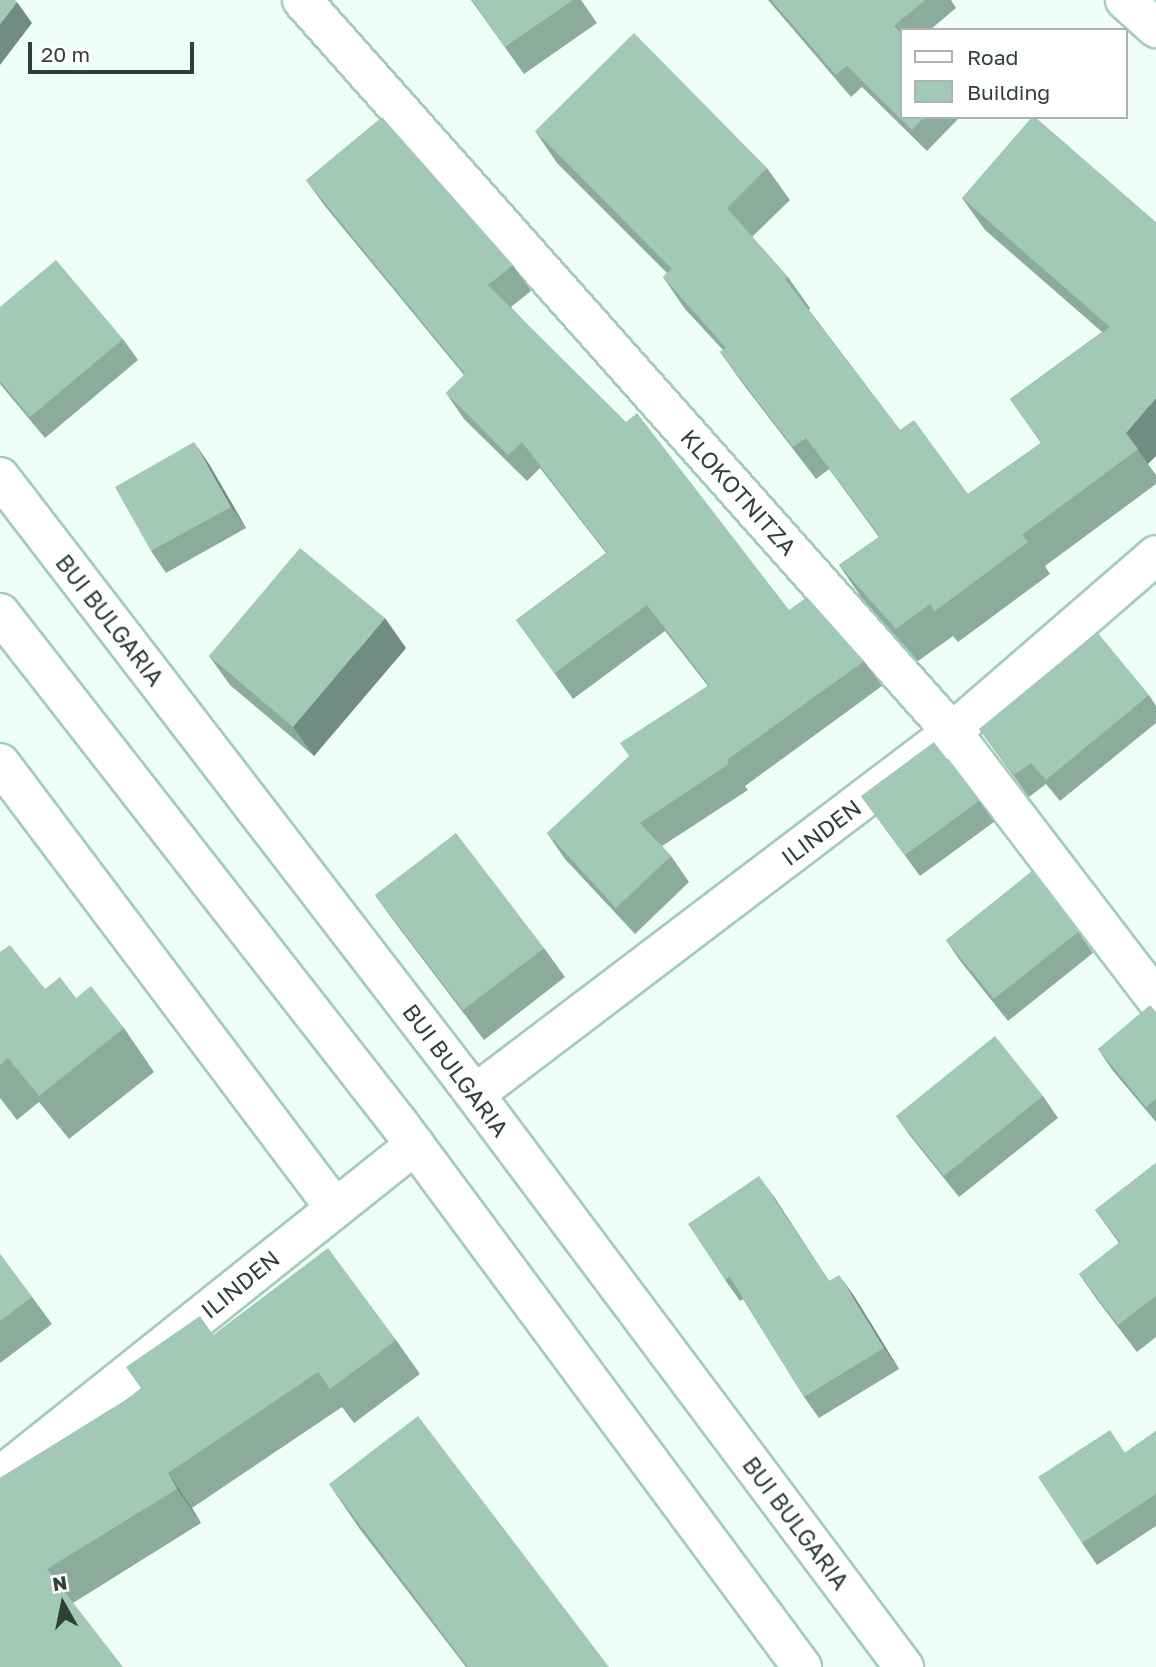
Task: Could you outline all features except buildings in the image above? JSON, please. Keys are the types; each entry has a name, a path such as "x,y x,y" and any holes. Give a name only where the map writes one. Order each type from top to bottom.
{"street":[{"name":"KLOKOTNITZA","path":"302,0 952,732 1156,999"},
{"path":"1125,0 1156,28"},
{"name":"BUI BULGARIA","path":"0,477 475,1094 904,1667"},
{"name":"ILINDEN","path":"475,1094 952,732 1156,555"},
{"path":"0,613 415,1145 802,1667"},
{"path":"0,763 335,1208"},
{"name":"ILINDEN","path":"0,1476 415,1145"}]}
